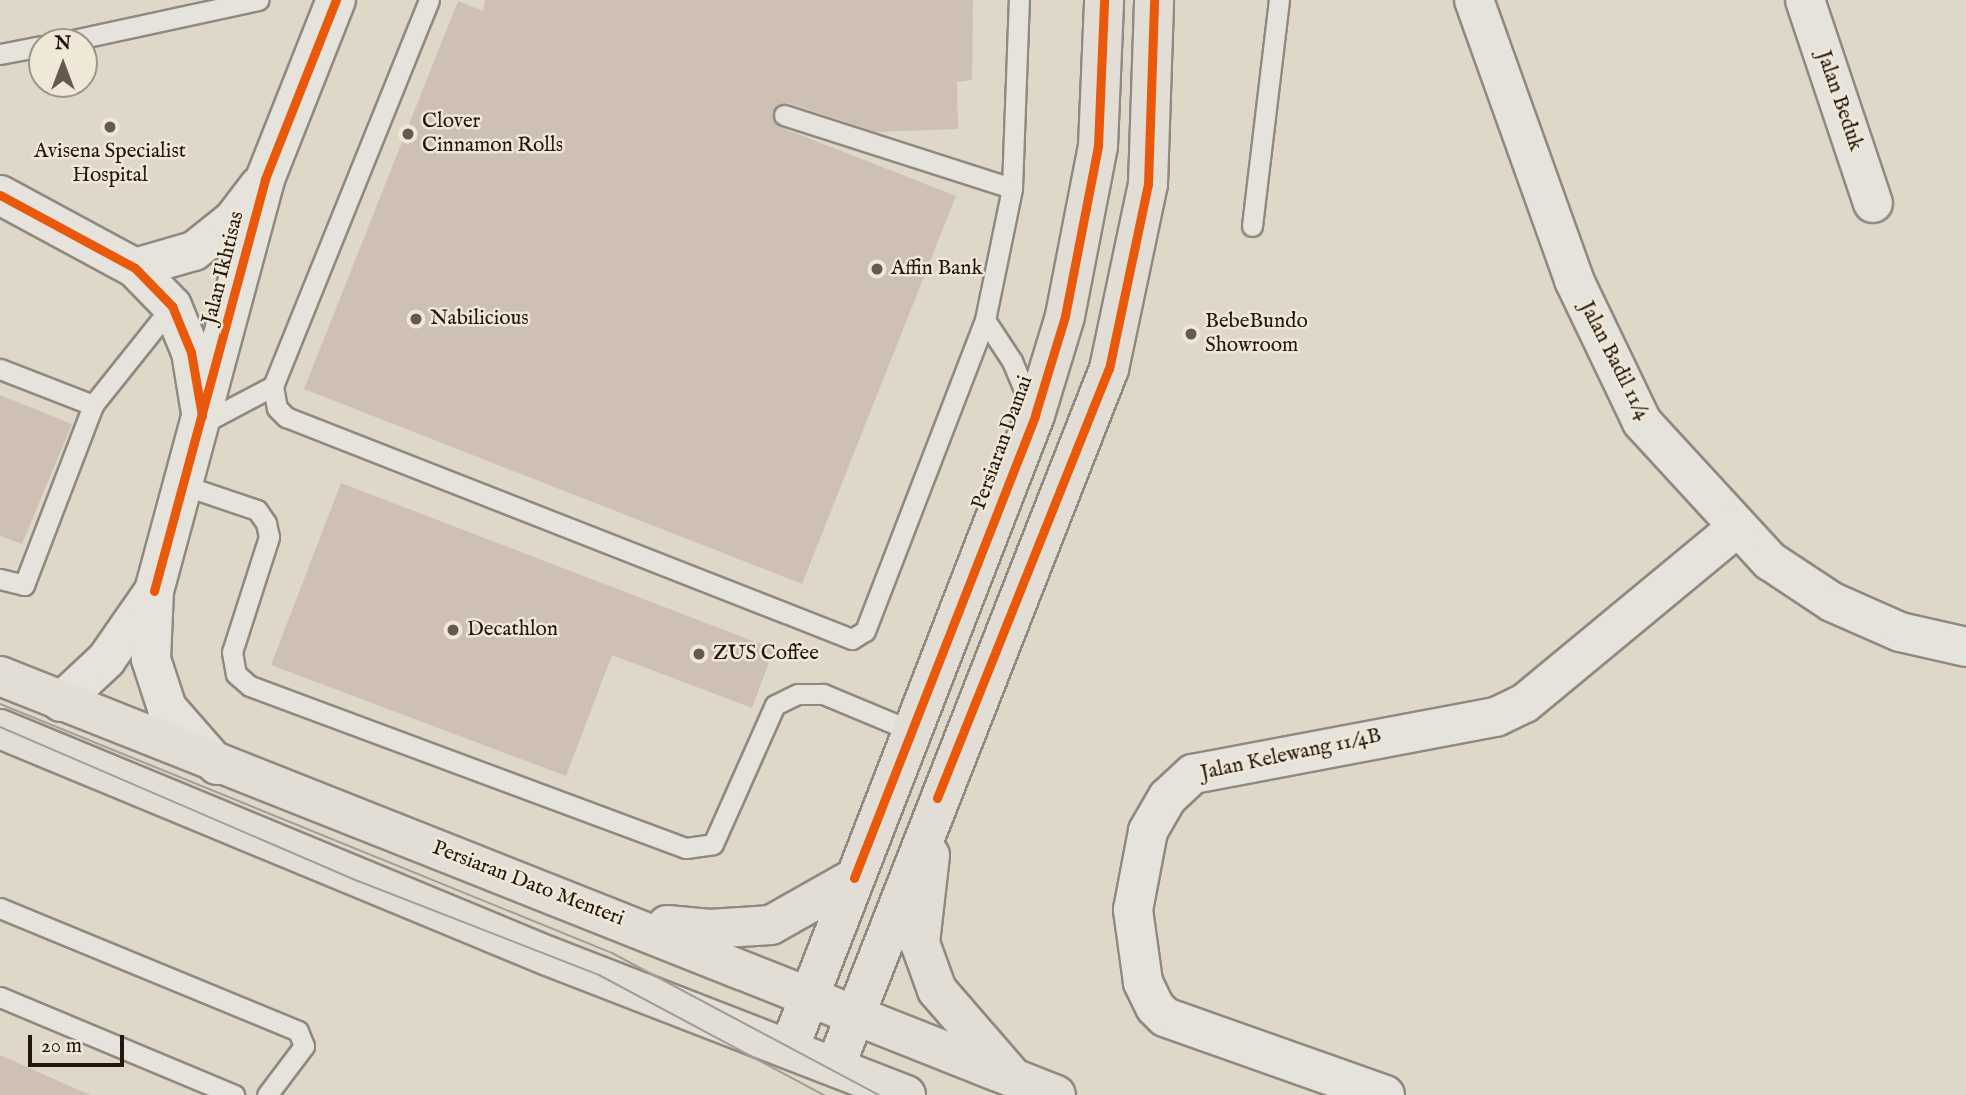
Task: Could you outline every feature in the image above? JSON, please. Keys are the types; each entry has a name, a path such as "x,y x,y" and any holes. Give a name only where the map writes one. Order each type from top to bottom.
{"main road":[{"name":"Persiaran Damai","path":"789,1049 1035,415 1065,316 1098,146 1104,0"},
{"path":"835,1067 937,797 1109,369 1148,184 1154,0"},
{"name":"Persiaran Dato Menteri","path":"0,676 217,765 810,994 1055,1095"},
{"path":"3,738 906,1095"},
{"path":"937,797 920,943 937,990 1014,1079"},
{"path":"620,919 710,929 771,925 854,878"}],"street":[{"name":"Jalan Ikhtisas","path":"217,765 167,708 151,659 154,591 203,423 265,179 336,0"},
{"name":"Jalan Badil 11/4","path":"1474,0 1573,280 1642,422 1770,561 1832,602 1900,632 1966,647"},
{"name":"Jalan Beduk","path":"1805,0 1873,203"},
{"name":"Jalan Ikhtisas","path":"135,268 194,251 233,220 265,179"},
{"path":"0,195 135,268 172,306 191,352 203,423"},
{"name":"Jalan Kelewang 11/4B","path":"1385,1095 1165,1017 1155,1007 1143,982 1133,910 1148,831 1168,797 1193,774 1496,717 1525,703 1738,527"},
{"path":"61,702 106,660 154,591"}],"lane":[{"path":"98,35 257,5 259,0"},
{"path":"429,0 273,386 273,399 286,417 852,639 865,631 985,320 1012,188 1019,0"},
{"path":"1252,226 1279,0"},
{"path":"0,54 28,49"},
{"path":"785,115 1012,188"},
{"path":"0,579 24,585 93,405 172,306"},
{"path":"985,320 1012,361 1035,415"},
{"path":"0,369 93,405"},
{"path":"203,423 273,386"},
{"path":"183,485 257,510 266,523 269,537 232,653 236,674 250,686 685,848 713,844 775,705 798,694 823,694 912,731"},
{"path":"0,908 298,1031 304,1046 267,1095"},
{"path":"0,997 234,1095"}],"building":[{"path":"485,0 973,0 972,80 957,82 958,129 876,132 788,103 772,112 780,127 956,196 802,584 304,389 458,1 483,11"},
{"path":"0,395 72,424 22,544 0,536"},
{"name":"Decathlon","path":"341,483 774,649 752,708 612,655 566,776 271,665"},
{"path":"0,1055 90,1095 0,1095"}],"tram line":[{"path":"0,704 612,953 879,1095"},
{"path":"0,727 358,881 599,975 824,1095"}],"cycle path":[{"path":"154,591 265,179 336,0"},
{"path":"854,878 1035,415 1065,316 1098,146 1104,0"},
{"path":"937,798 1109,369 1148,184 1154,0"},
{"path":"0,195 135,268 172,306 191,352 202,416"}],"place":[{"name":"Avisena Specialist Hospital","path":"110,127"},
{"name":"Clover Cinnamon Rolls","path":"408,134"},
{"name":"Affin Bank","path":"877,269"},
{"name":"Nabilicious","path":"416,319"},
{"name":"BebeBundo Showroom","path":"1191,334"},
{"name":"Decathlon","path":"453,630"},
{"name":"ZUS Coffee","path":"699,654"}]}
